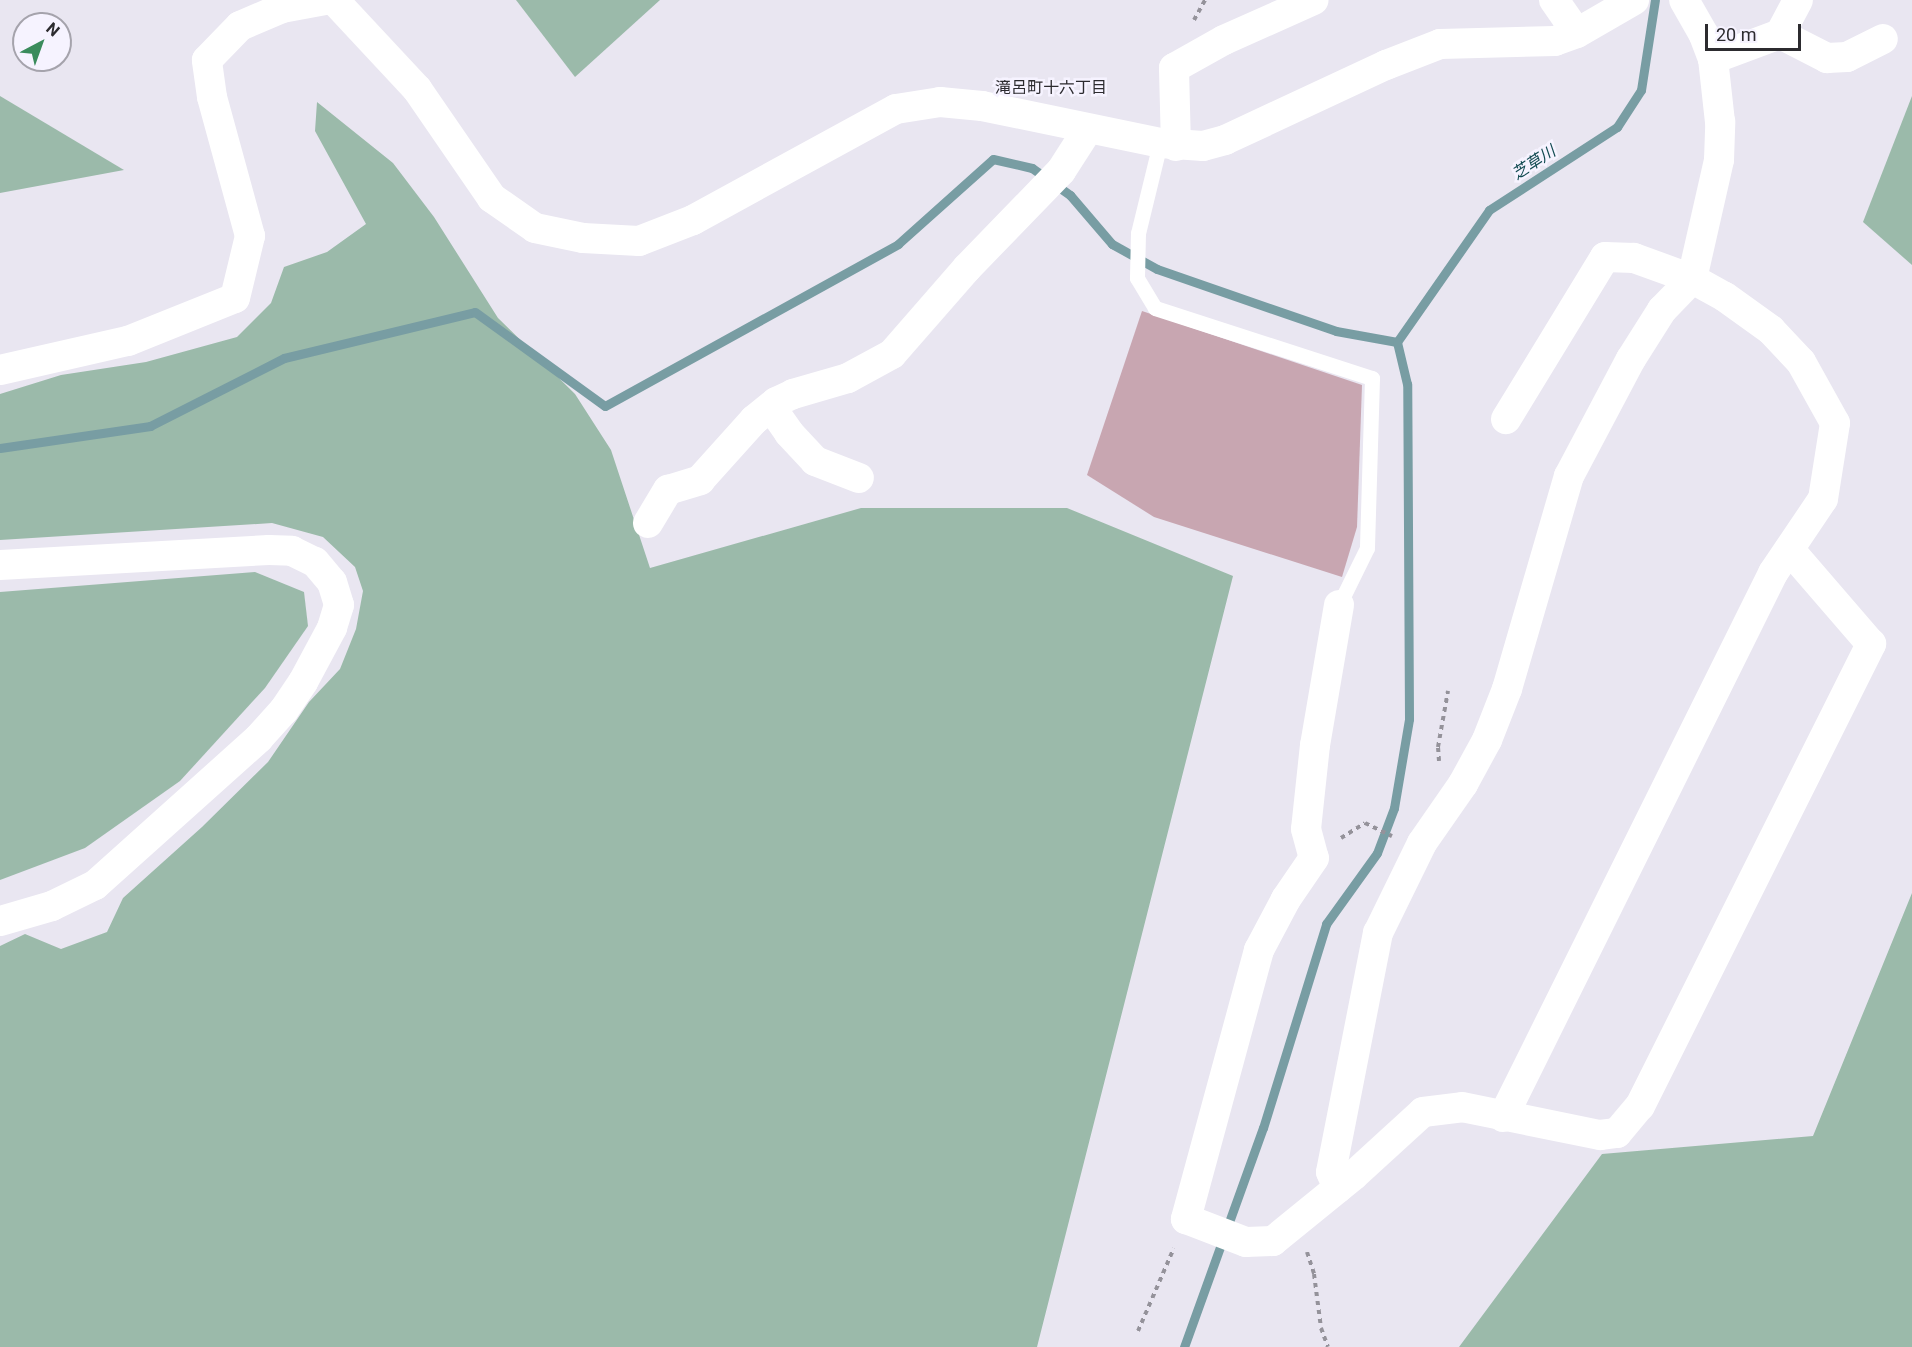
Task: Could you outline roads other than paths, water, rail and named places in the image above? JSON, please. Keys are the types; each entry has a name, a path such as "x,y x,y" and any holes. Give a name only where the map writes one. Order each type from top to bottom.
{"street":[{"path":"0,370 128,340 235,298 250,236 212,97 207,60 240,26 282,8 325,0"},
{"path":"334,0 417,89 492,198 535,228 583,238 639,241 693,220 896,109 940,102 982,106 1168,144 1203,146 1225,140 1386,65 1440,44 1555,40 1577,33 1634,0"},
{"path":"1168,144 1174,68 1224,40 1314,0"},
{"path":"1554,0 1577,33"},
{"path":"1338,1188 1331,1172 1378,933 1422,843 1458,790 1487,740 1507,689 1569,476 1631,359 1662,310 1692,279 1719,160 1719,122 1713,59 1704,35 1684,0"},
{"path":"1713,59 1780,34 1798,0"},
{"path":"1780,34 1827,58 1847,57 1883,39"},
{"path":"648,523 668,490 700,480 754,420 771,406 793,394 848,378 892,354 967,268 1052,182 1088,129"},
{"path":"1503,1117 1773,573 1823,499 1835,423 1801,362 1771,330 1725,297 1692,279 1634,258 1605,257 1506,419"},
{"path":"771,406 789,433 815,461 859,478"},
{"path":"1339,605 1315,745 1306,829 1314,858 1286,898 1259,950 1192,1221 1246,1242 1273,1240 1338,1188 1423,1112 1462,1107 1599,1135 1617,1133 1640,1106 1871,644 1789,549"},
{"path":"0,565 269,550 292,551 315,561 332,582 339,605 332,628 303,682 285,710 259,738 95,885 52,906 0,921"}],"lane":[{"path":"1168,144 1138,233 1137,278 1155,308 1372,378 1367,548 1339,605"}],"waterway":[{"name":"芝草川","path":"1397,342 1489,210 1617,127 1641,90 1655,0"},
{"path":"0,448 150,426 284,358 475,312 605,406 898,244 993,159 1032,168 1070,195 1112,244 1157,269 1336,331 1397,342"},
{"path":"1184,1347 1263,1128 1326,924 1377,853 1394,808 1409,719 1407,384 1397,342"}],"district":[{"name":"滝呂町十六丁目","path":"1051,88"}]}
